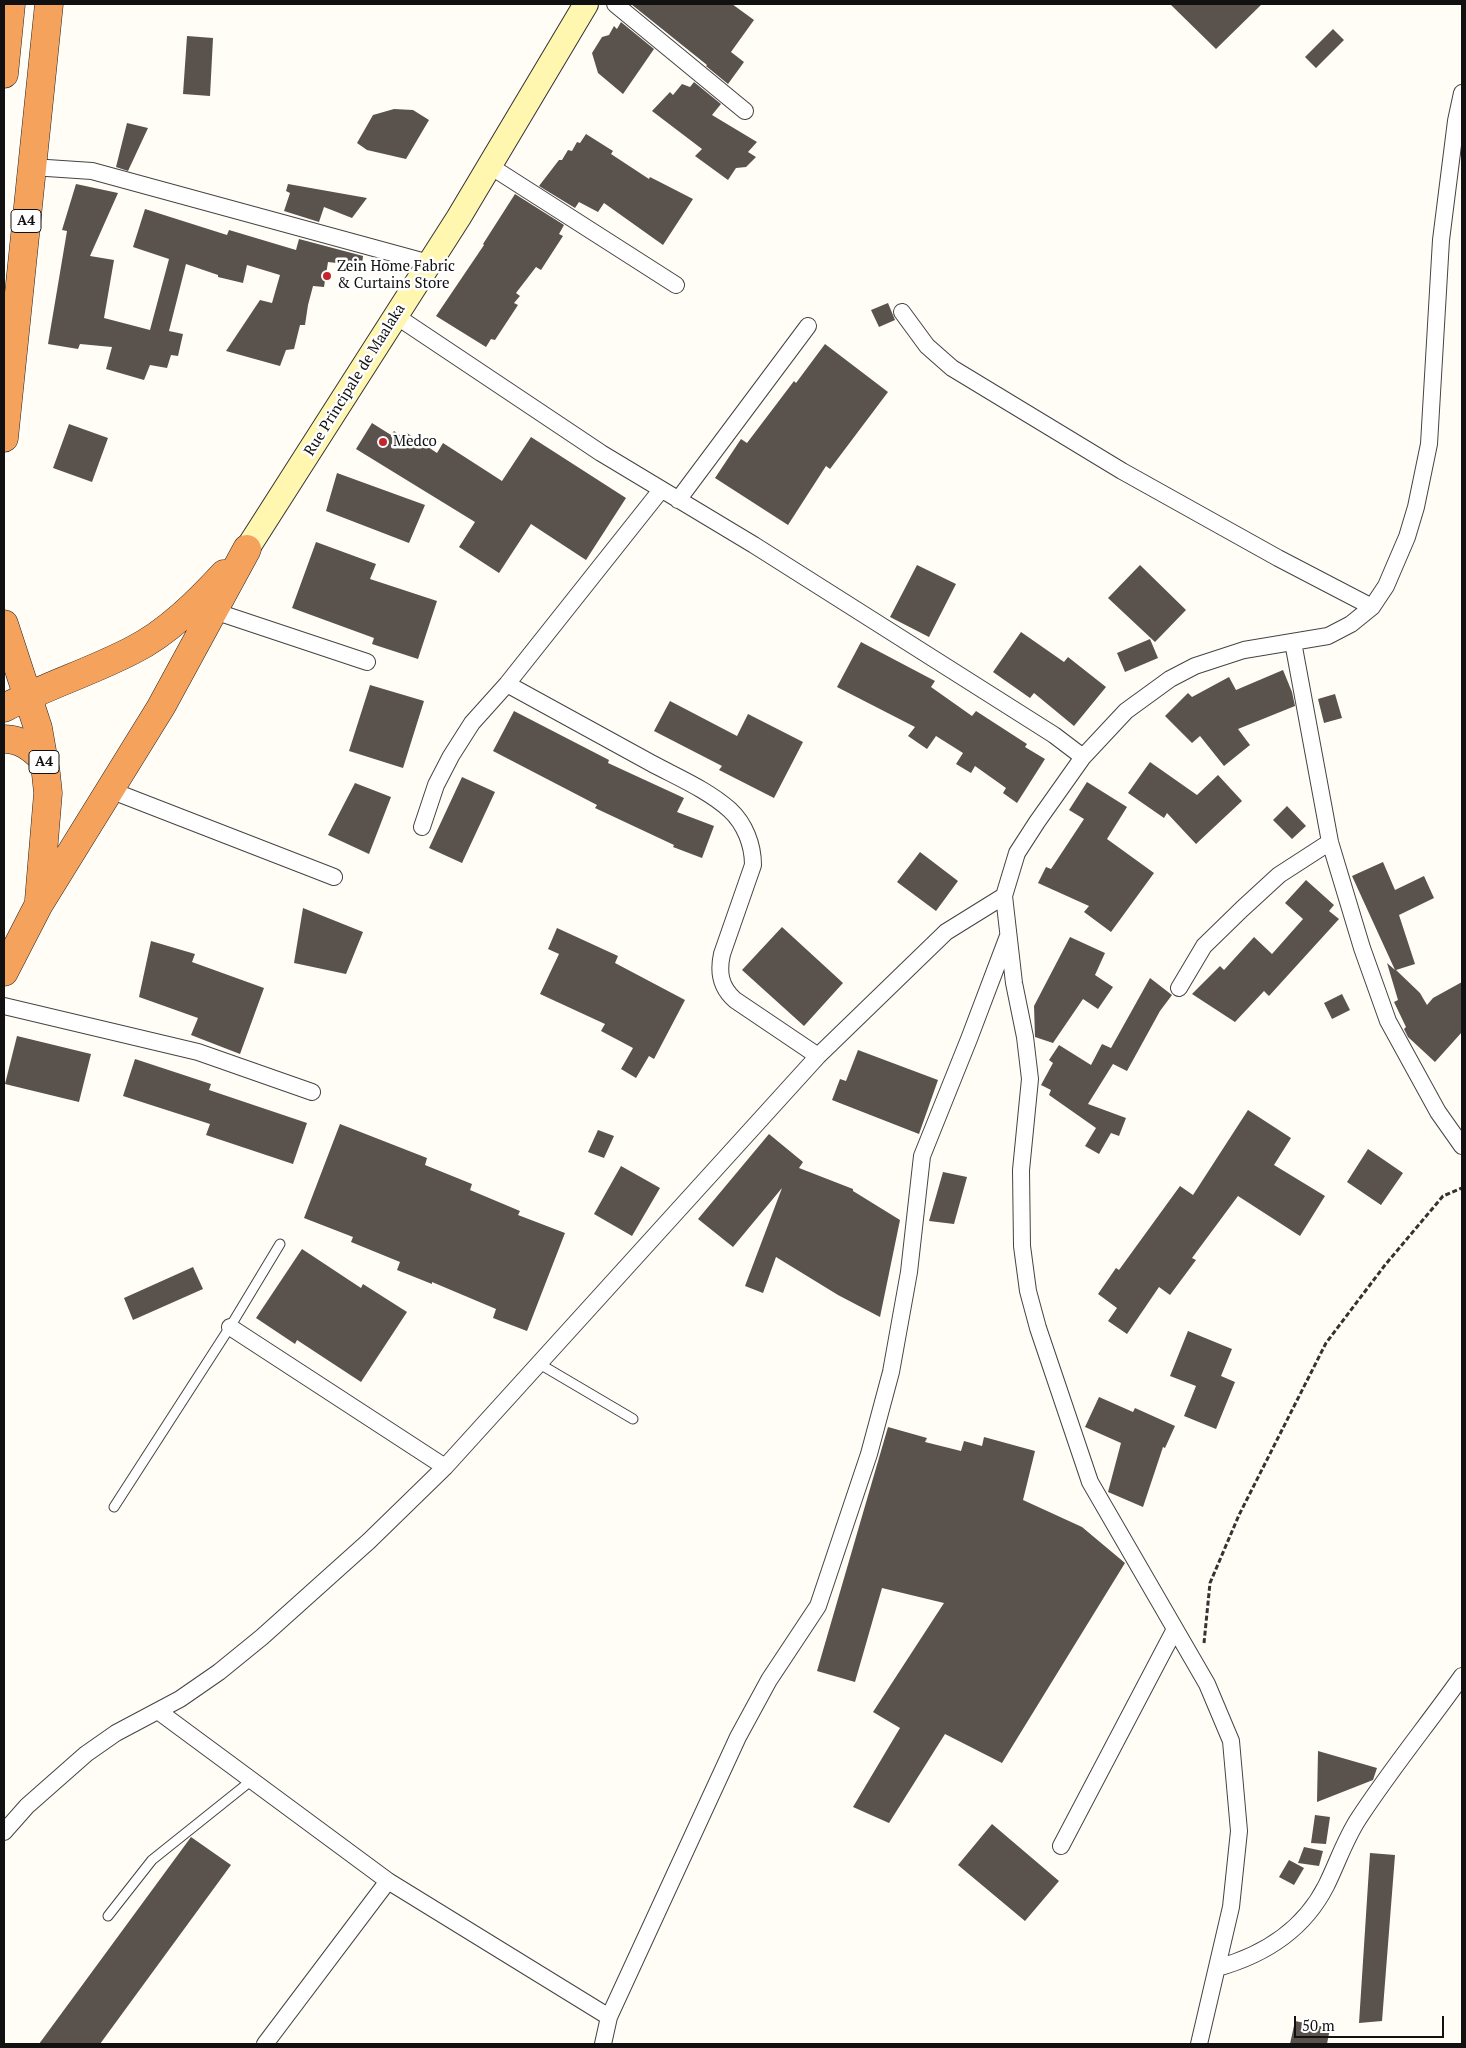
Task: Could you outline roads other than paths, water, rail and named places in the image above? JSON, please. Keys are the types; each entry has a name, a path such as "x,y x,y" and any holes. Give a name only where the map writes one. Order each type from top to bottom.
{"highway":[{"path":"4,74 11,4"},
{"name":"A4","path":"4,438 48,4"},
{"path":"38,906 161,707 247,549"},
{"path":"4,708 28,695 134,650 153,638 211,588 247,549"},
{"name":"A4","path":"4,624 11,651 38,728 48,793 38,906 4,972"},
{"path":"4,739 22,742 30,746 44,760"}],"main road":[{"name":"Rue Principale de Maalaka","path":"247,549 490,166 586,4"}],"street":[{"path":"615,4 745,111"},
{"path":"1199,2044 1231,1907 1239,1831 1231,1741 1207,1684 1090,1482 1038,1328 1028,1292 1022,1246 1021,1170 1030,1079 1025,1037 1014,983 1004,896 1017,853 1084,757 1126,711 1170,679 1194,666 1244,650 1328,636 1341,631 1372,607 1386,586 1407,537 1416,507 1429,444 1441,240 1462,93"},
{"path":"490,166 676,285"},
{"path":"32,167 92,171 429,263"},
{"path":"902,312 927,346 960,373 1122,471 1278,558 1372,607"},
{"path":"396,316 601,453 830,592 1054,735 1084,757"},
{"path":"678,500 808,326"},
{"path":"422,827 436,785 451,756 472,723 507,684 661,490"},
{"path":"214,611 367,662"},
{"path":"1293,642 1330,842 1362,948 1388,1021 1438,1112 1462,1146"},
{"path":"507,684 717,800 731,812 750,840 753,852 752,865 722,954 719,968 722,982 726,992 734,1000 818,1056"},
{"path":"110,790 334,877"},
{"path":"1179,988 1204,946 1242,909 1279,875 1330,842"},
{"path":"4,1832 27,1806 86,1754 116,1733 180,1699 219,1672 262,1637 369,1541 445,1467 818,1056 946,932 1004,896"},
{"path":"603,2044 610,2017 738,1737 769,1680 818,1606 869,1454 891,1372 909,1272 922,1156 970,1039 1008,934"},
{"path":"4,1006 198,1052 312,1092"},
{"path":"230,1327 445,1467"},
{"path":"1061,1846 1175,1629"},
{"path":"1217,1968 1244,1961 1268,1948 1290,1933 1309,1912 1325,1887 1336,1860 1358,1819 1462,1676"},
{"path":"158,1711 388,1881 610,2017"},
{"path":"266,2044 388,1881"}],"lane":[{"path":"114,1507 230,1327 280,1244"},
{"path":"538,1363 633,1419"},
{"path":"108,1916 152,1860 252,1780"}],"place":[{"name":"Zein Home Fabric & Curtains Store","path":"327,276"},
{"name":"Medco","path":"383,442"}]}
